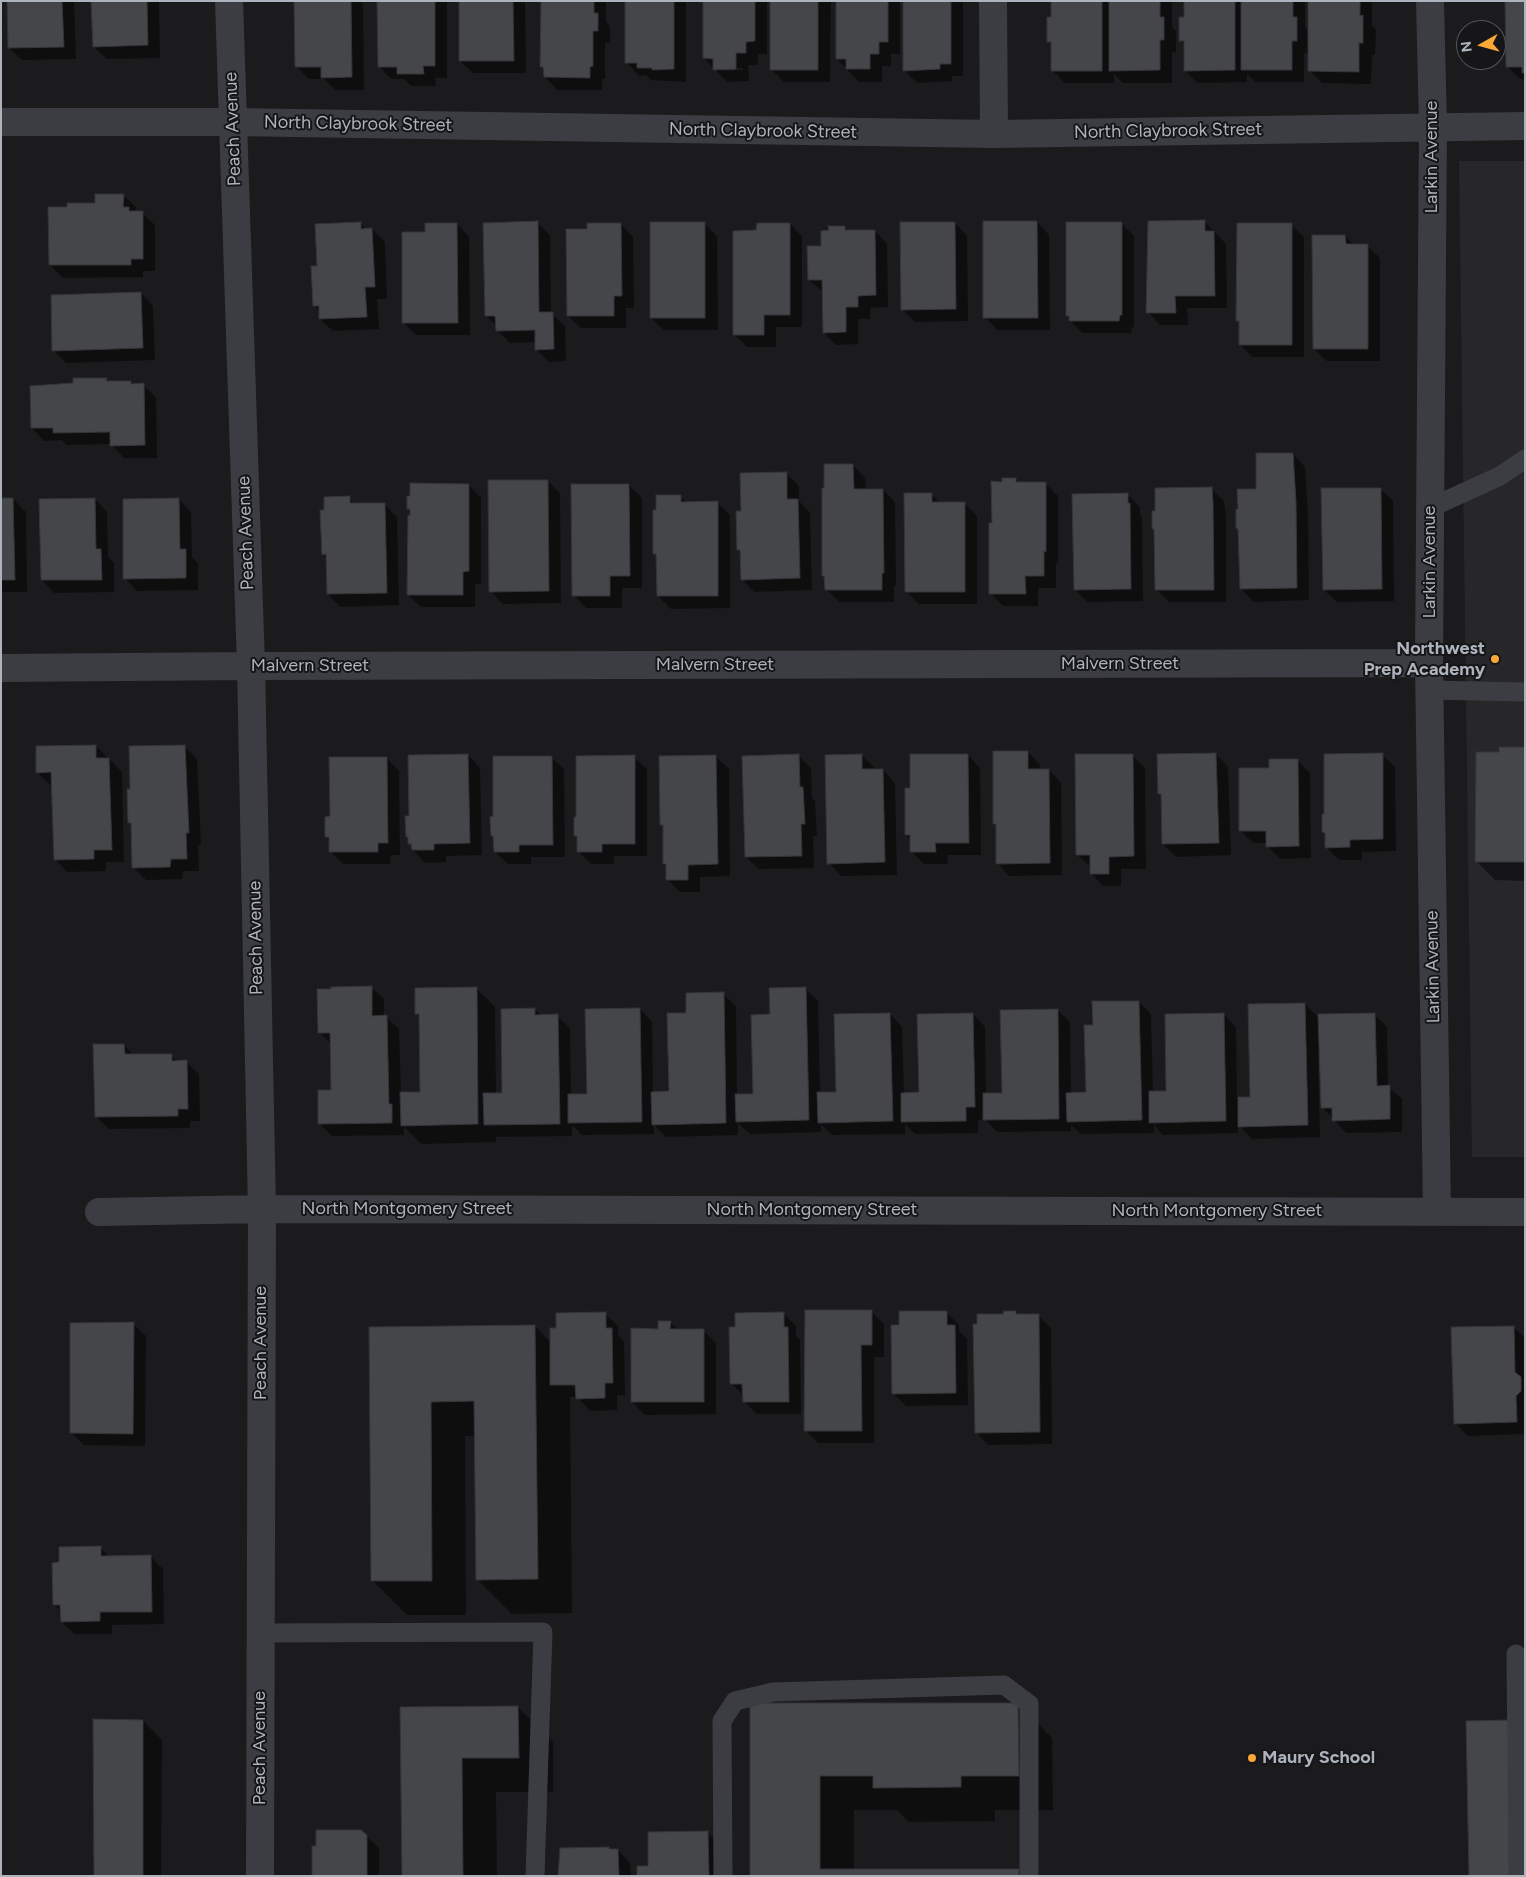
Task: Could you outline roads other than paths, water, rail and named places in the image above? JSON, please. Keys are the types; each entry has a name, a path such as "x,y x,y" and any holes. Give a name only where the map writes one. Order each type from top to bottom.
{"street":[{"name":"Peach Avenue","path":"229,1 251,666 262,1209 260,1876"},
{"path":"993,1 994,134"},
{"name":"Larkin Avenue","path":"1430,1 1433,126 1429,690 1437,1212"},
{"name":"North Claybrook Street","path":"1,122 232,122 994,134 1525,126"},
{"name":"Malvern Street","path":"1,668 1429,664"},
{"name":"North Montgomery Street","path":"99,1212 262,1209 1525,1212"}],"lane":[{"path":"1430,508 1500,476 1525,459"},
{"path":"1429,690 1525,692"},
{"path":"261,1633 543,1632 535,1876"},
{"path":"1516,1654 1518,1876"},
{"path":"724,1876 722,1721 735,1701 773,1692 1004,1685 1029,1704 1029,1876"}],"place":[{"name":"Northwest Prep Academy","path":"1495,659"},
{"name":"Maury School","path":"1252,1758"}]}
